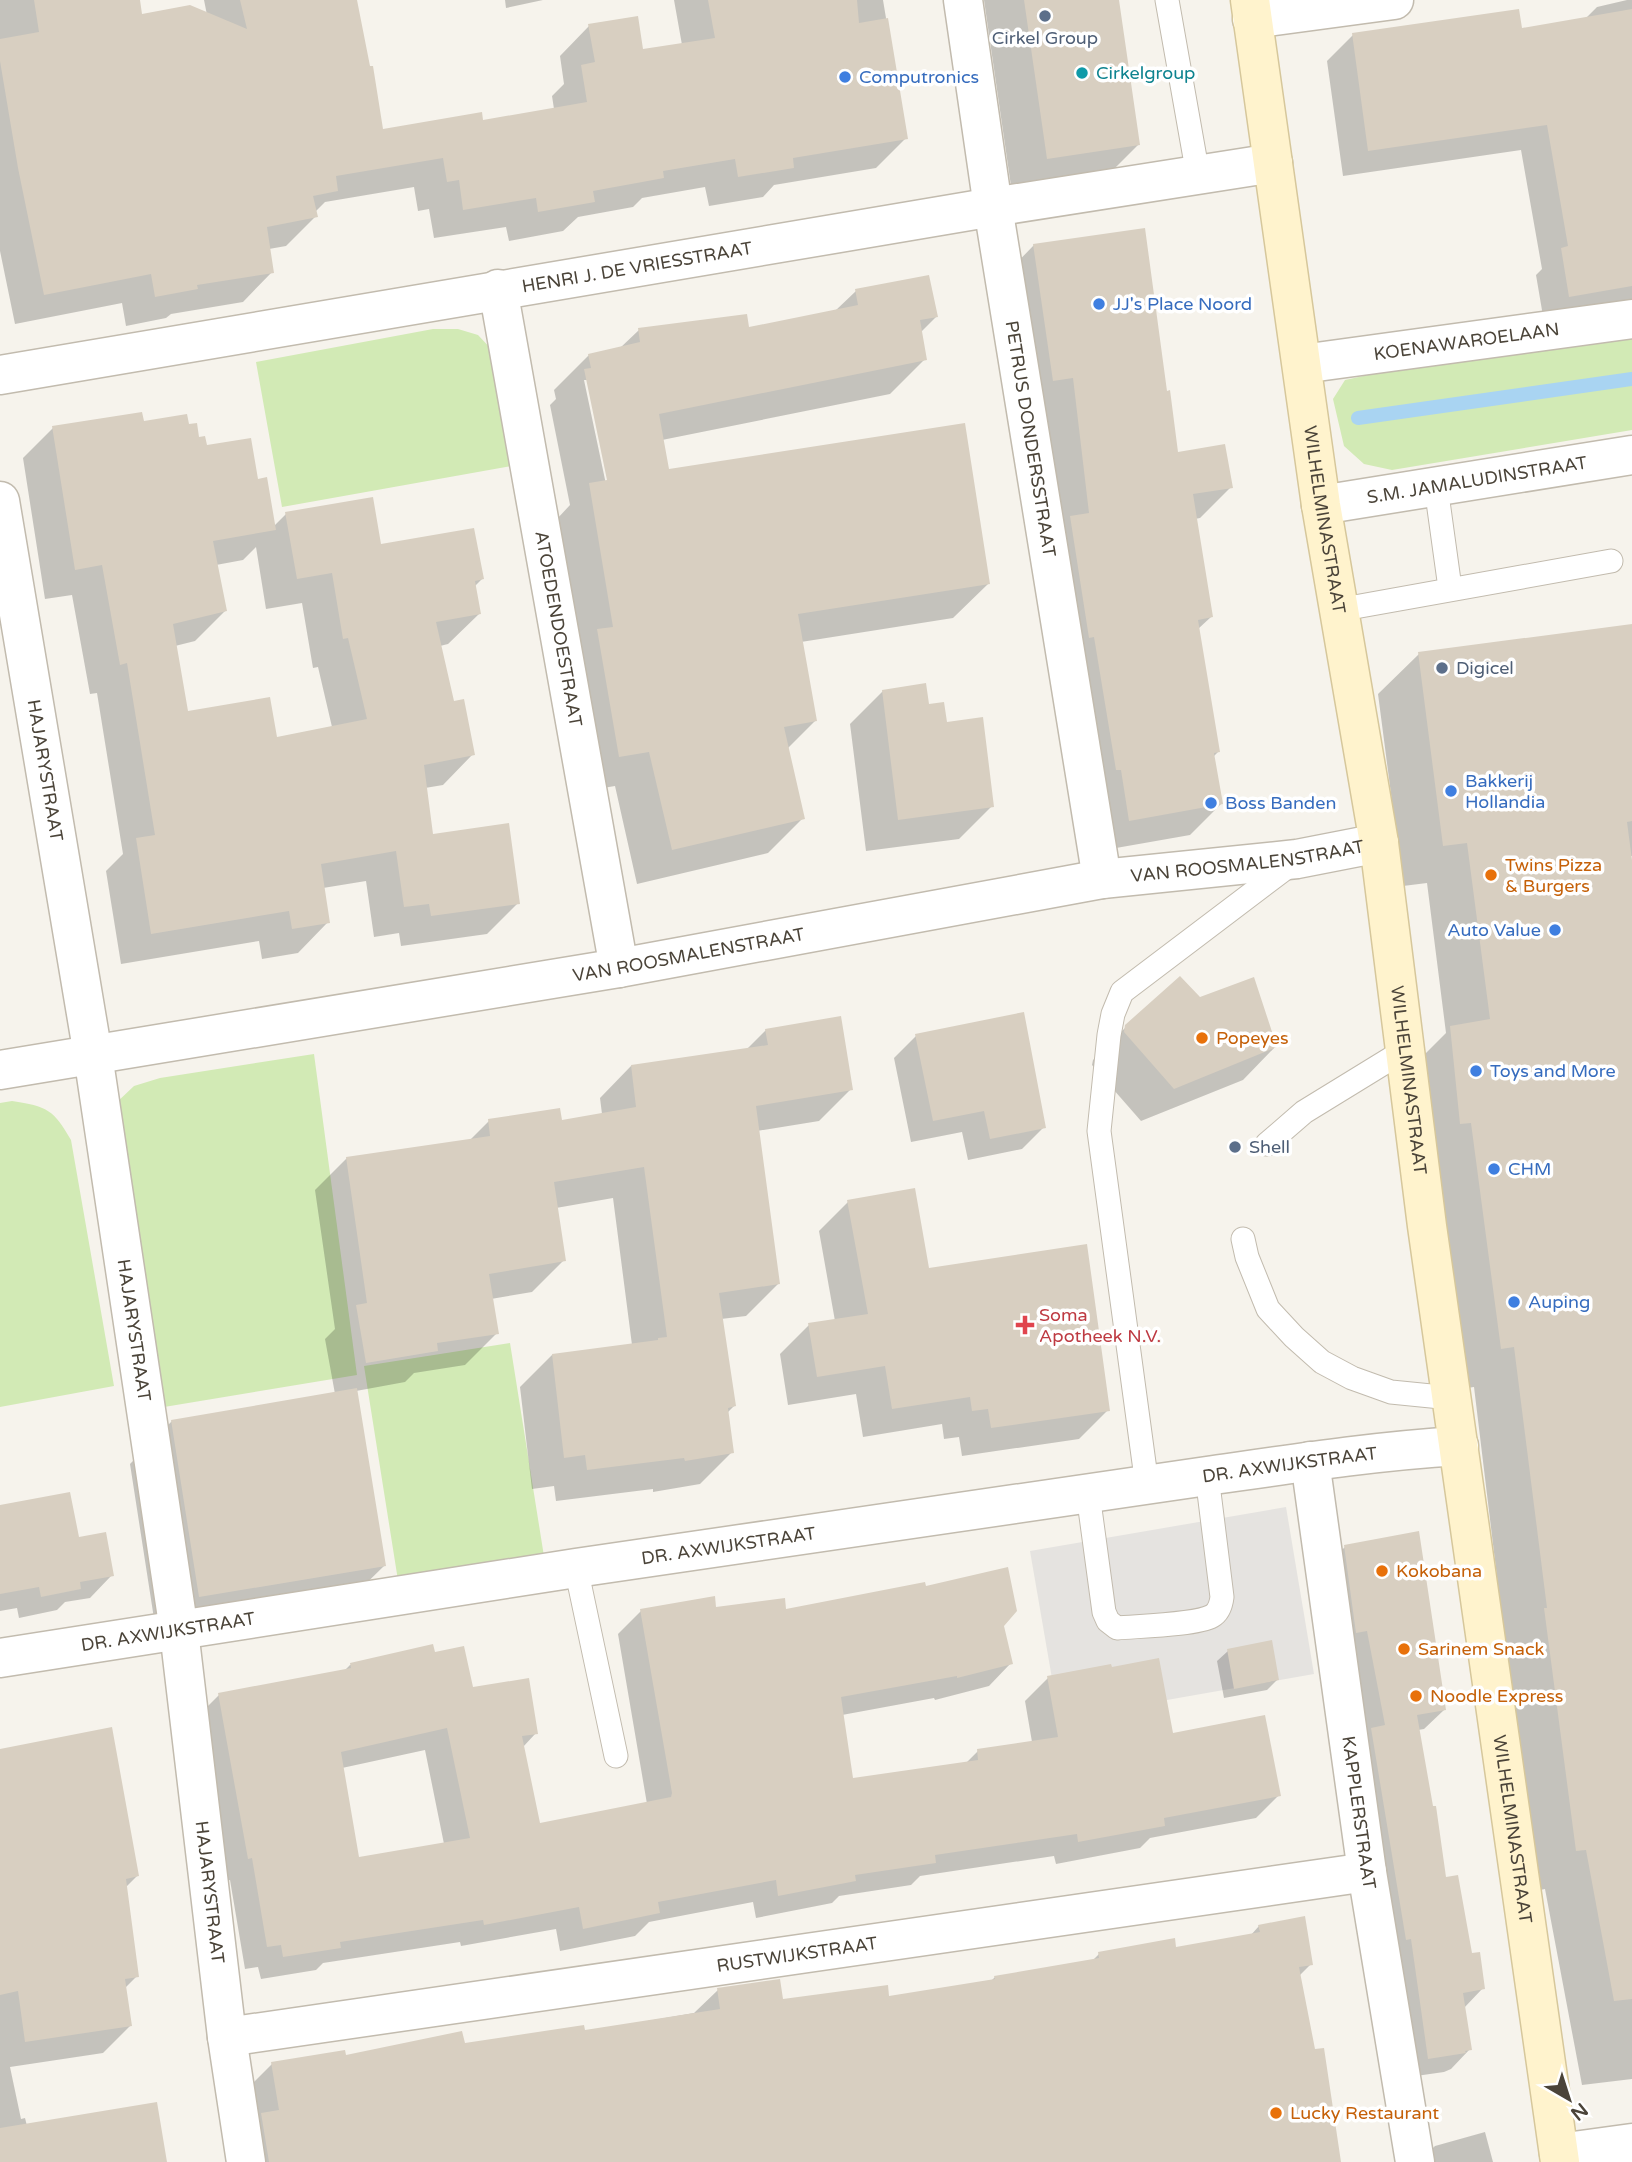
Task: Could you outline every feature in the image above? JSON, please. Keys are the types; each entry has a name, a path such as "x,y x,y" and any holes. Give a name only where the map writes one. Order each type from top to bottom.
{"street":[{"name":"PETRUS DONDERSSTRAAT","path":"963,0 993,207 1102,879"},
{"path":"1251,9 1394,0"},
{"name":"WILHELMINASTRAAT","path":"1251,9 1321,505 1379,843 1451,1398 1560,2158"},
{"name":"HENRI J. DE VRIESSTRAAT","path":"0,375 498,289 1273,163"},
{"name":"ATOEDENDOESTRAAT","path":"498,289 619,968"},
{"name":"KOENAWAROELAAN","path":"1302,364 1632,319"},
{"name":"S.M. JAMALUDINSTRAAT","path":"1321,505 1632,456"},
{"name":"HAJARYSTRAAT","path":"0,501 93,1055 179,1631 227,2037 246,2162"},
{"name":"VAN ROOSMALENSTRAAT","path":"0,1070 619,968 1102,879 1297,859 1379,843"},
{"name":"DR. AXWIJKSTRAAT","path":"0,1658 576,1568 1310,1461 1459,1446"},
{"name":"KAPPLERSTRAAT","path":"1310,1461 1367,1872 1415,2162"},
{"name":"RUSTWIJKSTRAAT","path":"227,2037 1367,1872"},
{"path":"1560,2158 1632,2143"}],"lane":[{"path":"1167,0 1198,176"},
{"path":"1436,487 1450,588"},
{"path":"1338,610 1611,561"},
{"path":"1147,1485 1099,1130 1113,1014 1122,992 1297,859"},
{"path":"1267,1144 1304,1112 1405,1050"},
{"path":"1243,1239 1247,1257 1268,1309 1322,1362 1352,1378 1391,1392 1451,1398"},
{"path":"1088,1494 1104,1612 1112,1626 1117,1628 1200,1620 1214,1615 1221,1607 1222,1597 1207,1476"},
{"path":"576,1568 616,1756"}],"green space":[{"path":"433,329 458,329 478,335 495,353 511,466 282,507 256,362"},
{"path":"1632,336 1632,430 1392,470 1364,464 1344,446 1333,399 1345,380 1414,365"},
{"path":"314,1054 357,1375 152,1409 115,1104 134,1086 160,1078"},
{"path":"12,1101 48,1111 60,1122 71,1140 114,1386 0,1407 0,1103"},
{"path":"510,1343 546,1569 400,1593 364,1366"}],"shaded area":[{"path":"1286,1507 1314,1674 1059,1719 1030,1551"}],"building":[{"path":"34,0 140,0 142,14 190,5 247,29 240,0 357,0 370,66 373,66 383,129 482,112 483,120 587,102 581,65 595,62 588,24 638,16 643,49 715,38 708,0 857,0 859,23 888,18 908,139 793,158 794,168 738,177 735,159 663,171 664,178 593,191 595,202 538,212 536,198 463,210 459,180 447,182 443,158 336,176 338,191 313,196 318,217 267,227 274,273 197,285 198,289 155,297 151,274 44,295 0,61 0,39 39,32"},
{"name":"Cirkelgroup","path":"1024,0 1119,0 1140,145 1047,159"},
{"path":"1519,9 1522,28 1632,9 1632,286 1569,297 1561,248 1568,246 1547,125 1368,151 1352,33"},
{"path":"1145,228 1178,452 1225,444 1233,488 1193,494 1213,617 1198,620 1220,752 1214,753 1223,804 1129,821 1121,770 1116,770 1094,637 1089,638 1070,516 1089,513 1073,378 1053,381 1033,244"},
{"path":"929,275 938,317 920,320 927,360 659,414 669,469 965,423 990,584 798,614 817,721 784,727 805,819 672,850 649,752 619,757 597,629 613,627 589,483 607,480 584,369 591,368 588,354 640,342 638,328 747,314 749,327 858,305 855,289"},
{"path":"142,412 144,421 187,414 189,424 197,423 199,437 205,436 207,445 251,438 258,479 267,477 276,530 213,541 227,611 173,624 188,711 270,697 277,737 367,719 348,638 343,639 332,573 297,579 285,512 373,497 381,544 474,528 484,579 475,581 481,614 436,622 454,701 464,699 475,755 424,765 433,834 509,823 520,904 431,916 429,904 404,907 396,851 321,864 330,923 292,929 289,911 151,934 136,838 155,835 127,663 120,665 102,565 75,570 52,426"},
{"path":"1632,624 1632,821 1627,822 1632,860 1632,1999 1614,2001 1586,1850 1576,1851 1514,1347 1501,1349 1471,1123 1460,1124 1450,1026 1490,1019 1467,843 1443,846 1418,652"},
{"path":"926,683 929,704 944,702 947,722 983,717 994,807 898,820 882,690"},
{"name":"Popeyes","path":"1180,976 1200,997 1254,977 1277,1047 1174,1089 1124,1032 1125,1025"},
{"path":"1024,1012 1046,1128 990,1139 984,1111 933,1121 915,1034"},
{"path":"841,1016 853,1090 756,1106 780,1284 719,1293 736,1406 728,1408 734,1453 685,1461 684,1458 587,1470 585,1455 564,1458 552,1354 667,1337 644,1167 554,1182 566,1261 489,1274 499,1334 437,1343 438,1351 366,1363 356,1305 367,1303 346,1157 490,1136 488,1119 560,1108 562,1120 636,1107 631,1065 768,1045 765,1029"},
{"path":"915,1188 929,1268 1087,1244 1110,1411 991,1428 988,1409 972,1411 970,1397 892,1409 885,1366 817,1377 808,1323 868,1314 847,1200"},
{"path":"357,1388 386,1566 199,1597 171,1420"},
{"path":"70,1492 79,1537 106,1532 114,1576 80,1582 81,1589 41,1597 39,1587 0,1594 0,1505"},
{"path":"1419,1531 1446,1710 1417,1715 1433,1806 1436,1806 1446,1877 1458,1875 1472,1953 1480,1952 1485,1989 1463,1993 1472,2050 1428,2059 1411,1939 1406,1940 1371,1728 1385,1725 1367,1631 1356,1633 1344,1545"},
{"path":"1008,1567 1017,1611 1004,1626 1013,1664 957,1678 841,1697 853,1778 978,1760 977,1749 1058,1737 1047,1676 1159,1658 1173,1733 1265,1715 1281,1796 1164,1818 1165,1826 1078,1842 1077,1834 935,1855 936,1863 855,1875 856,1881 778,1896 776,1880 658,1902 660,1913 583,1929 579,1907 484,1925 483,1920 340,1942 341,1948 283,1957 281,1945 267,1947 252,1858 248,1859 218,1693 351,1668 350,1663 433,1644 435,1652 464,1646 473,1687 529,1678 538,1734 522,1736 540,1823 671,1797 640,1609 715,1596 716,1607 785,1598 786,1609 925,1582 926,1586","holes":["447,1728 470,1838 359,1857 341,1752"]},
{"path":"1272,1640 1279,1680 1234,1689 1227,1649"},
{"path":"112,1727 139,1876 126,1879 139,1977 125,1979 132,2026 25,2042 18,1991 0,1995 0,1749"},
{"path":"1305,1916 1313,1965 1299,1967 1315,2049 1324,2048 1341,2162 269,2162 261,2113 279,2110 271,2062 345,2050 346,2055 462,2031 465,2043 584,2025 585,2030 720,2009 717,1988 780,1979 783,1999 888,1985 889,1996 995,1979 994,1976 1099,1958 1098,1952 1175,1938 1176,1947 1260,1932 1258,1925"},
{"path":"157,2102 167,2162 0,2162 0,2128"}],"waterway":[{"path":"1358,418 1632,379"}],"place":[{"name":"Cirkel Group","path":"1045,16"},
{"name":"Cirkelgroup","path":"1082,73"},
{"name":"Computronics","path":"845,77"},
{"name":"JJ's Place Noord","path":"1099,304"},
{"name":"Digicel","path":"1442,668"},
{"name":"Bakkerij Hollandia","path":"1451,791"},
{"name":"Boss Banden","path":"1211,803"},
{"name":"Twins Pizza & Burgers","path":"1491,875"},
{"name":"Auto Value","path":"1555,930"},
{"name":"Popeyes","path":"1202,1038"},
{"name":"Toys and More","path":"1476,1071"},
{"name":"Shell","path":"1235,1147"},
{"name":"CHM","path":"1494,1169"},
{"name":"Auping","path":"1514,1302"},
{"name":"Soma Apotheek N.V.","path":"1025,1325"},
{"name":"Kokobana","path":"1382,1571"},
{"name":"Sarinem Snack","path":"1404,1649"},
{"name":"Noodle Express","path":"1416,1696"},
{"name":"Lucky Restaurant","path":"1276,2113"}]}
